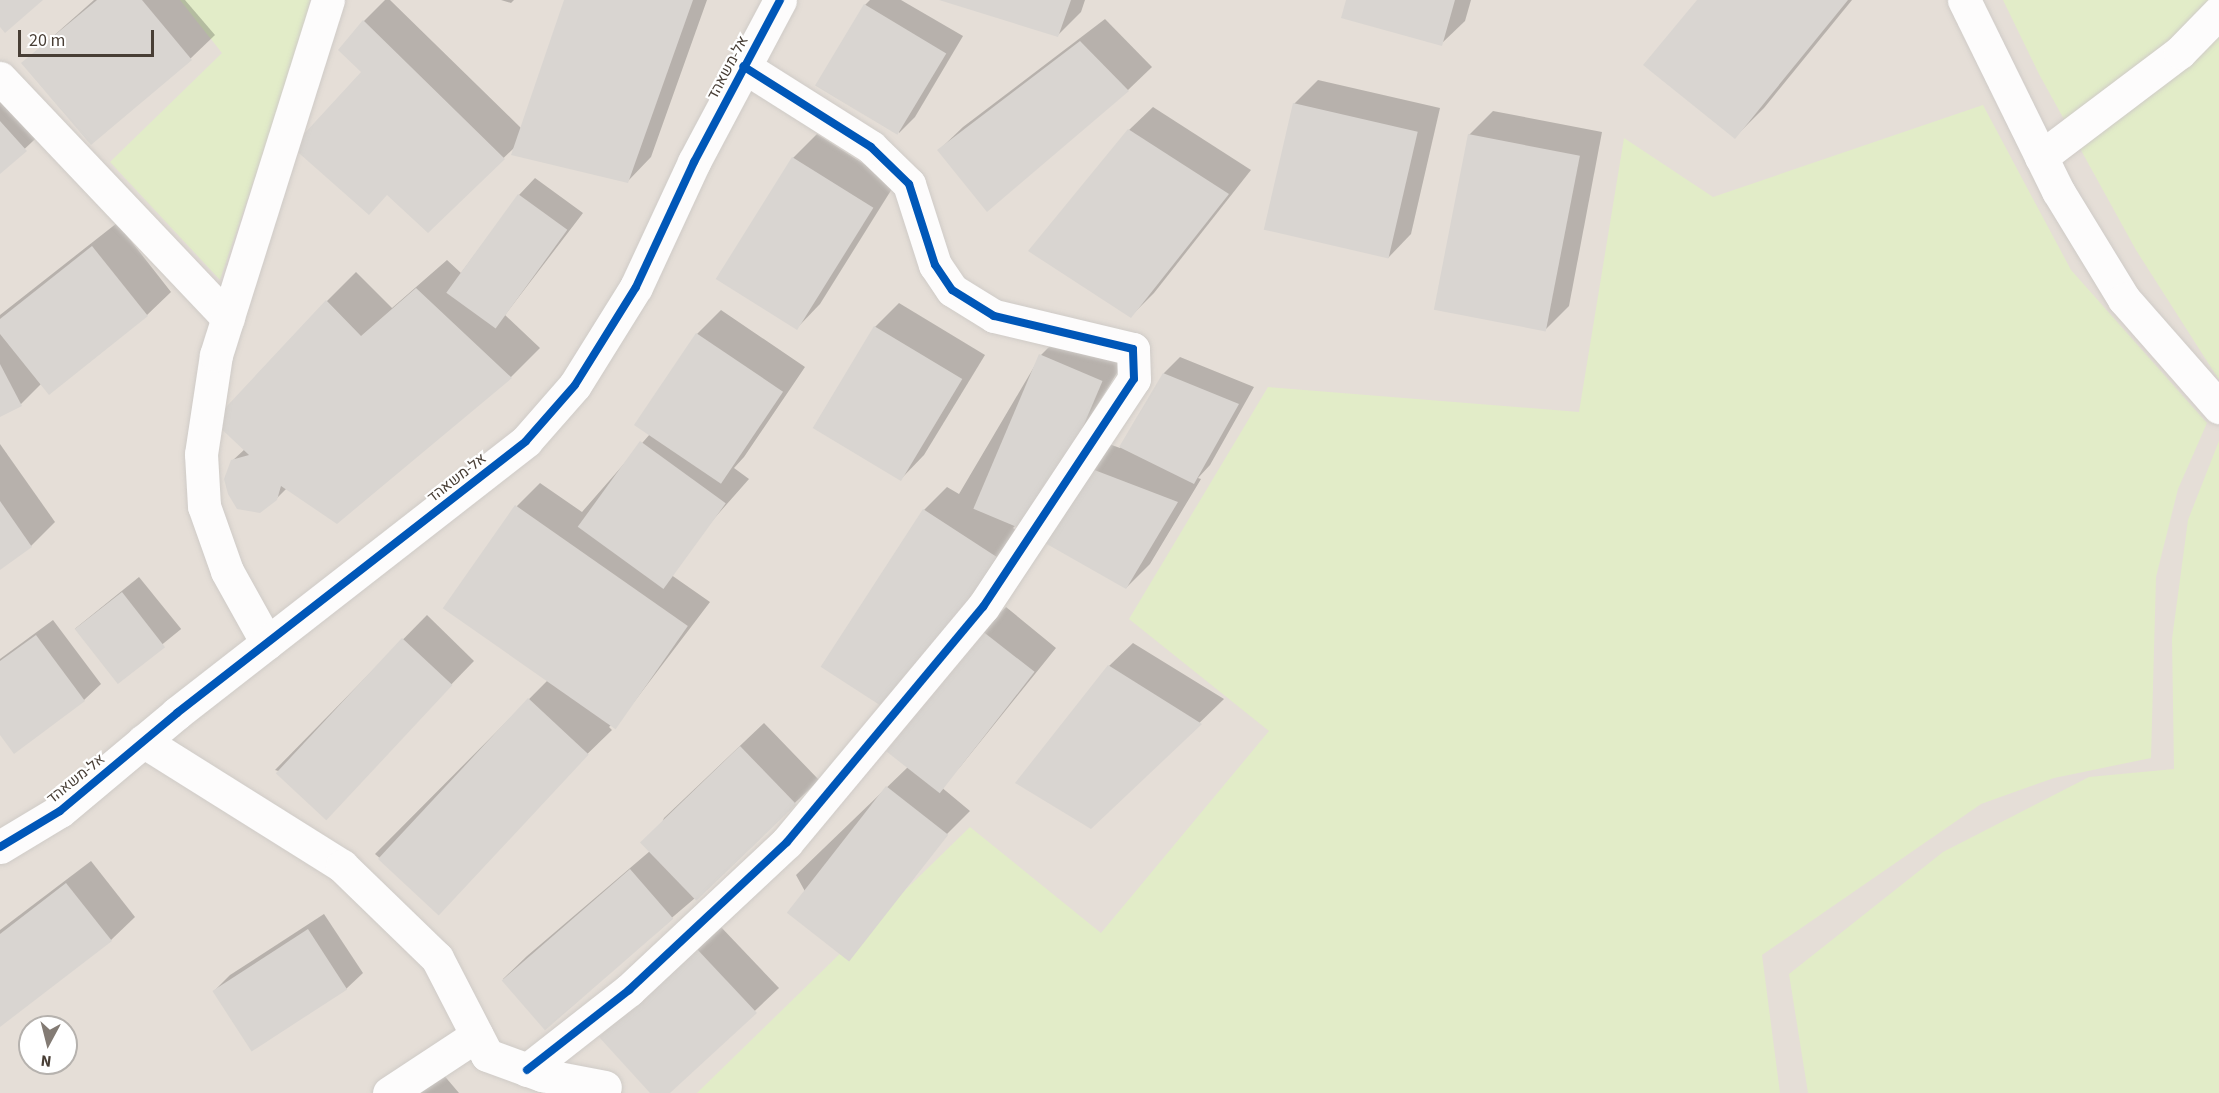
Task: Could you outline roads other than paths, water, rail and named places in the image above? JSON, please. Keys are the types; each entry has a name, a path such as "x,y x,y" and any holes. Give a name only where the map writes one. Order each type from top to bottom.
{"street":[{"path":"267,643 227,571 204,506 201,454 216,355 328,0"},
{"path":"1964,0 2058,191 2124,299 2219,407"},
{"name":"אל-משאהד","path":"0,847 60,811 143,741 526,441 575,385 636,287 694,162 778,1"},
{"path":"2041,157 2180,52 2219,12"},
{"path":"527,1070 629,990 787,842 983,607 1134,379 1133,349 994,316 952,290 935,265 909,184 871,147 743,66"},
{"path":"0,78 228,318"},
{"path":"143,741 342,866 438,958 487,1055 542,1075 605,1087"},
{"path":"389,1093 477,1035"}]}
